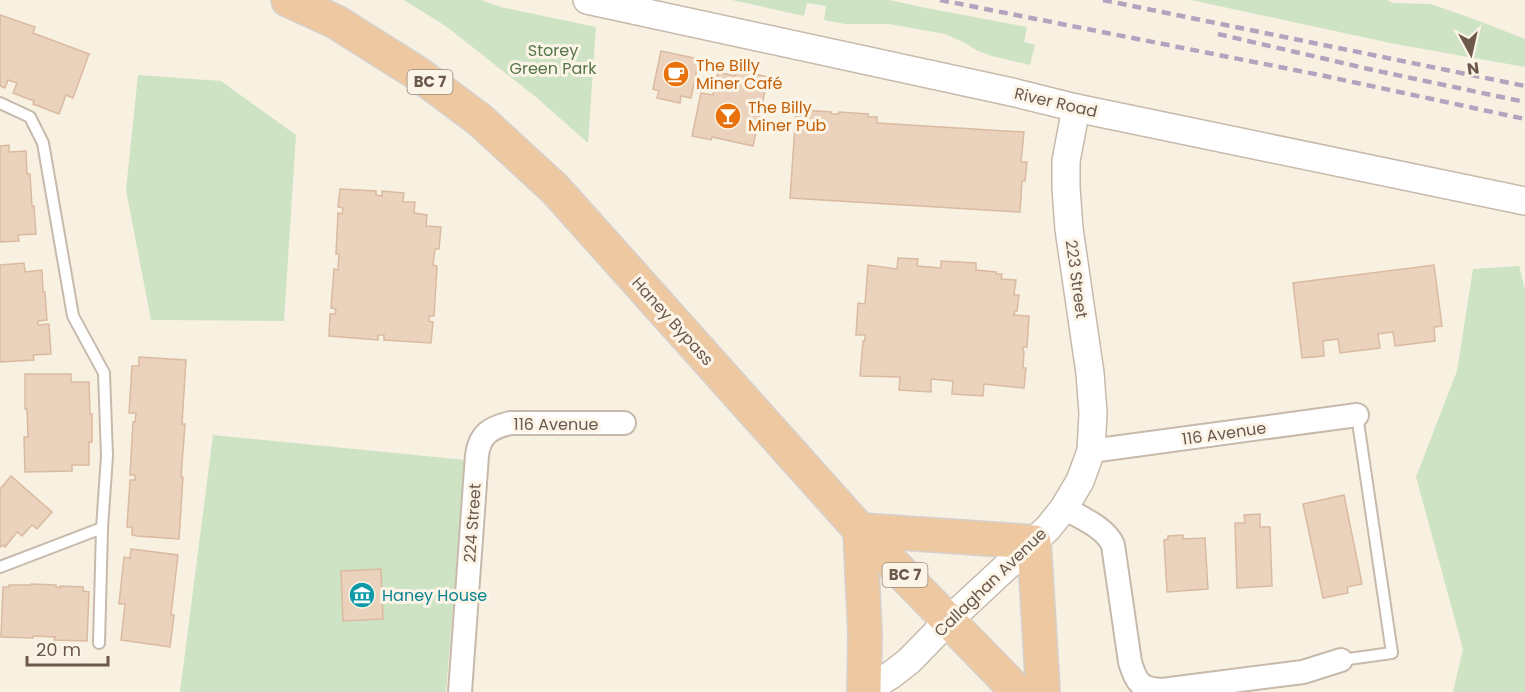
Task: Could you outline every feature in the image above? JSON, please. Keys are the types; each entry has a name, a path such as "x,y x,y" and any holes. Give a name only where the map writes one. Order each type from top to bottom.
{"highway":[{"name":"Haney Bypass","path":"288,0 336,22 417,73 480,120 538,174 570,206 860,530 1018,692"},
{"path":"864,692 865,634 860,530 1034,542 1042,692"}],"street":[{"name":"River Road","path":"587,0 1076,108 1525,201"},
{"name":"223 Street","path":"1076,108 1066,161 1066,188 1069,229 1090,374 1093,413 1091,451"},
{"name":"116 Avenue","path":"1091,451 1357,415"},
{"name":"116 Avenue","path":"489,430 510,423 624,423"},
{"name":"224 Street","path":"460,692 477,455 479,446 489,430"},
{"name":"Callaghan Avenue","path":"864,692 909,662 949,620 1034,542 1064,508 1080,481 1091,451"},
{"path":"1064,508 1103,531 1113,545 1130,662 1134,676 1141,685 1162,690 1303,672 1341,660"}],"lane":[{"path":"0,103 30,117 43,143 73,316 104,373 107,456 102,528 99,643"},
{"path":"1341,660 1392,653 1357,415"},
{"path":"0,567 102,528"}],"green space":[{"name":"Storey Green Park","path":"404,0 481,0 501,7 596,27 588,143 537,98 447,27"},
{"path":"732,0 889,0 1027,27 1024,42 1035,45 1030,65 978,51 945,34 889,24 845,24 824,20 826,6 807,3 804,16"},
{"path":"1191,0 1387,0 1393,3 1431,4 1525,39 1525,67 1395,44"},
{"path":"138,75 221,81 296,135 284,321 151,320 126,190"},
{"path":"1519,266 1525,289 1525,692 1453,692 1463,649 1416,477 1457,371 1473,269"},
{"path":"213,435 465,460 446,692 180,692"}],"building":[{"path":"0,15 35,27 33,33 89,54 73,98 66,95 59,114 13,93 17,83 8,80 5,88 0,86"},
{"name":"The Billy Miner Café","path":"661,51 699,59 691,98 681,96 680,103 657,98 659,91 653,89"},
{"name":"The Billy Miner Pub","path":"736,70 768,77 753,146 712,137 711,140 692,136 701,93 713,95 718,72 735,76"},
{"path":"802,110 831,112 831,114 839,114 839,112 868,114 868,117 877,117 877,123 1024,132 1021,162 1027,162 1025,181 1022,181 1020,212 790,198 796,112 802,113"},
{"path":"9,145 9,152 26,151 36,234 18,235 19,241 0,242 0,146"},
{"path":"340,189 376,191 376,195 382,196 382,191 404,193 403,202 415,202 414,213 427,215 426,226 441,227 439,249 435,249 433,265 437,266 434,316 429,316 429,321 433,322 431,343 384,340 384,335 378,335 378,340 329,336 330,314 335,314 336,309 331,308 334,269 338,270 339,254 336,254 338,213 342,214 343,208 338,207"},
{"path":"898,258 918,259 917,266 941,268 941,261 976,263 976,270 996,272 996,274 1002,274 1001,279 1016,280 1014,295 1019,295 1017,311 1014,315 1029,316 1027,347 1023,347 1023,368 1026,368 1024,388 984,384 983,396 952,394 953,381 931,379 931,392 899,390 900,377 860,376 865,335 856,335 858,303 865,304 868,265 897,269"},
{"path":"24,263 25,272 42,270 47,320 38,321 38,325 49,324 51,354 33,355 34,360 0,362 0,265"},
{"path":"1434,265 1442,326 1434,327 1435,341 1395,346 1393,332 1378,334 1380,348 1340,353 1338,339 1323,341 1324,356 1302,358 1293,283"},
{"path":"139,357 186,360 179,539 132,535 132,527 127,527 130,480 135,480 135,475 130,475 133,422 135,422 136,413 129,413 132,366 139,366"},
{"path":"25,374 71,374 71,382 89,382 92,442 89,442 89,465 72,465 72,471 25,472 24,437 28,437"},
{"path":"11,476 52,512 37,529 32,525 22,536 17,532 5,547 4,545 0,547 0,489"},
{"path":"1344,495 1362,584 1347,587 1348,593 1323,598 1303,504"},
{"path":"1260,514 1260,527 1270,527 1272,586 1237,588 1235,523 1245,523 1244,515"},
{"path":"1183,535 1183,539 1205,538 1208,589 1167,592 1164,540 1168,539 1168,536"},
{"path":"131,549 178,555 170,647 121,640 125,604 119,604 124,557 130,558"},
{"name":"Haney House","path":"381,569 383,619 343,621 341,571"},
{"path":"31,584 56,585 60,588 60,586 83,587 83,591 89,592 87,641 54,640 55,637 1,637 3,587"}],"railway":[{"path":"940,0 1320,75 1525,119"},
{"path":"1103,0 1525,86"},
{"path":"1218,34 1525,102"}],"place":[{"name":"The Billy Miner Café","path":"676,74"},
{"name":"The Billy Miner Pub","path":"728,116"},
{"name":"Haney House","path":"362,595"}]}
